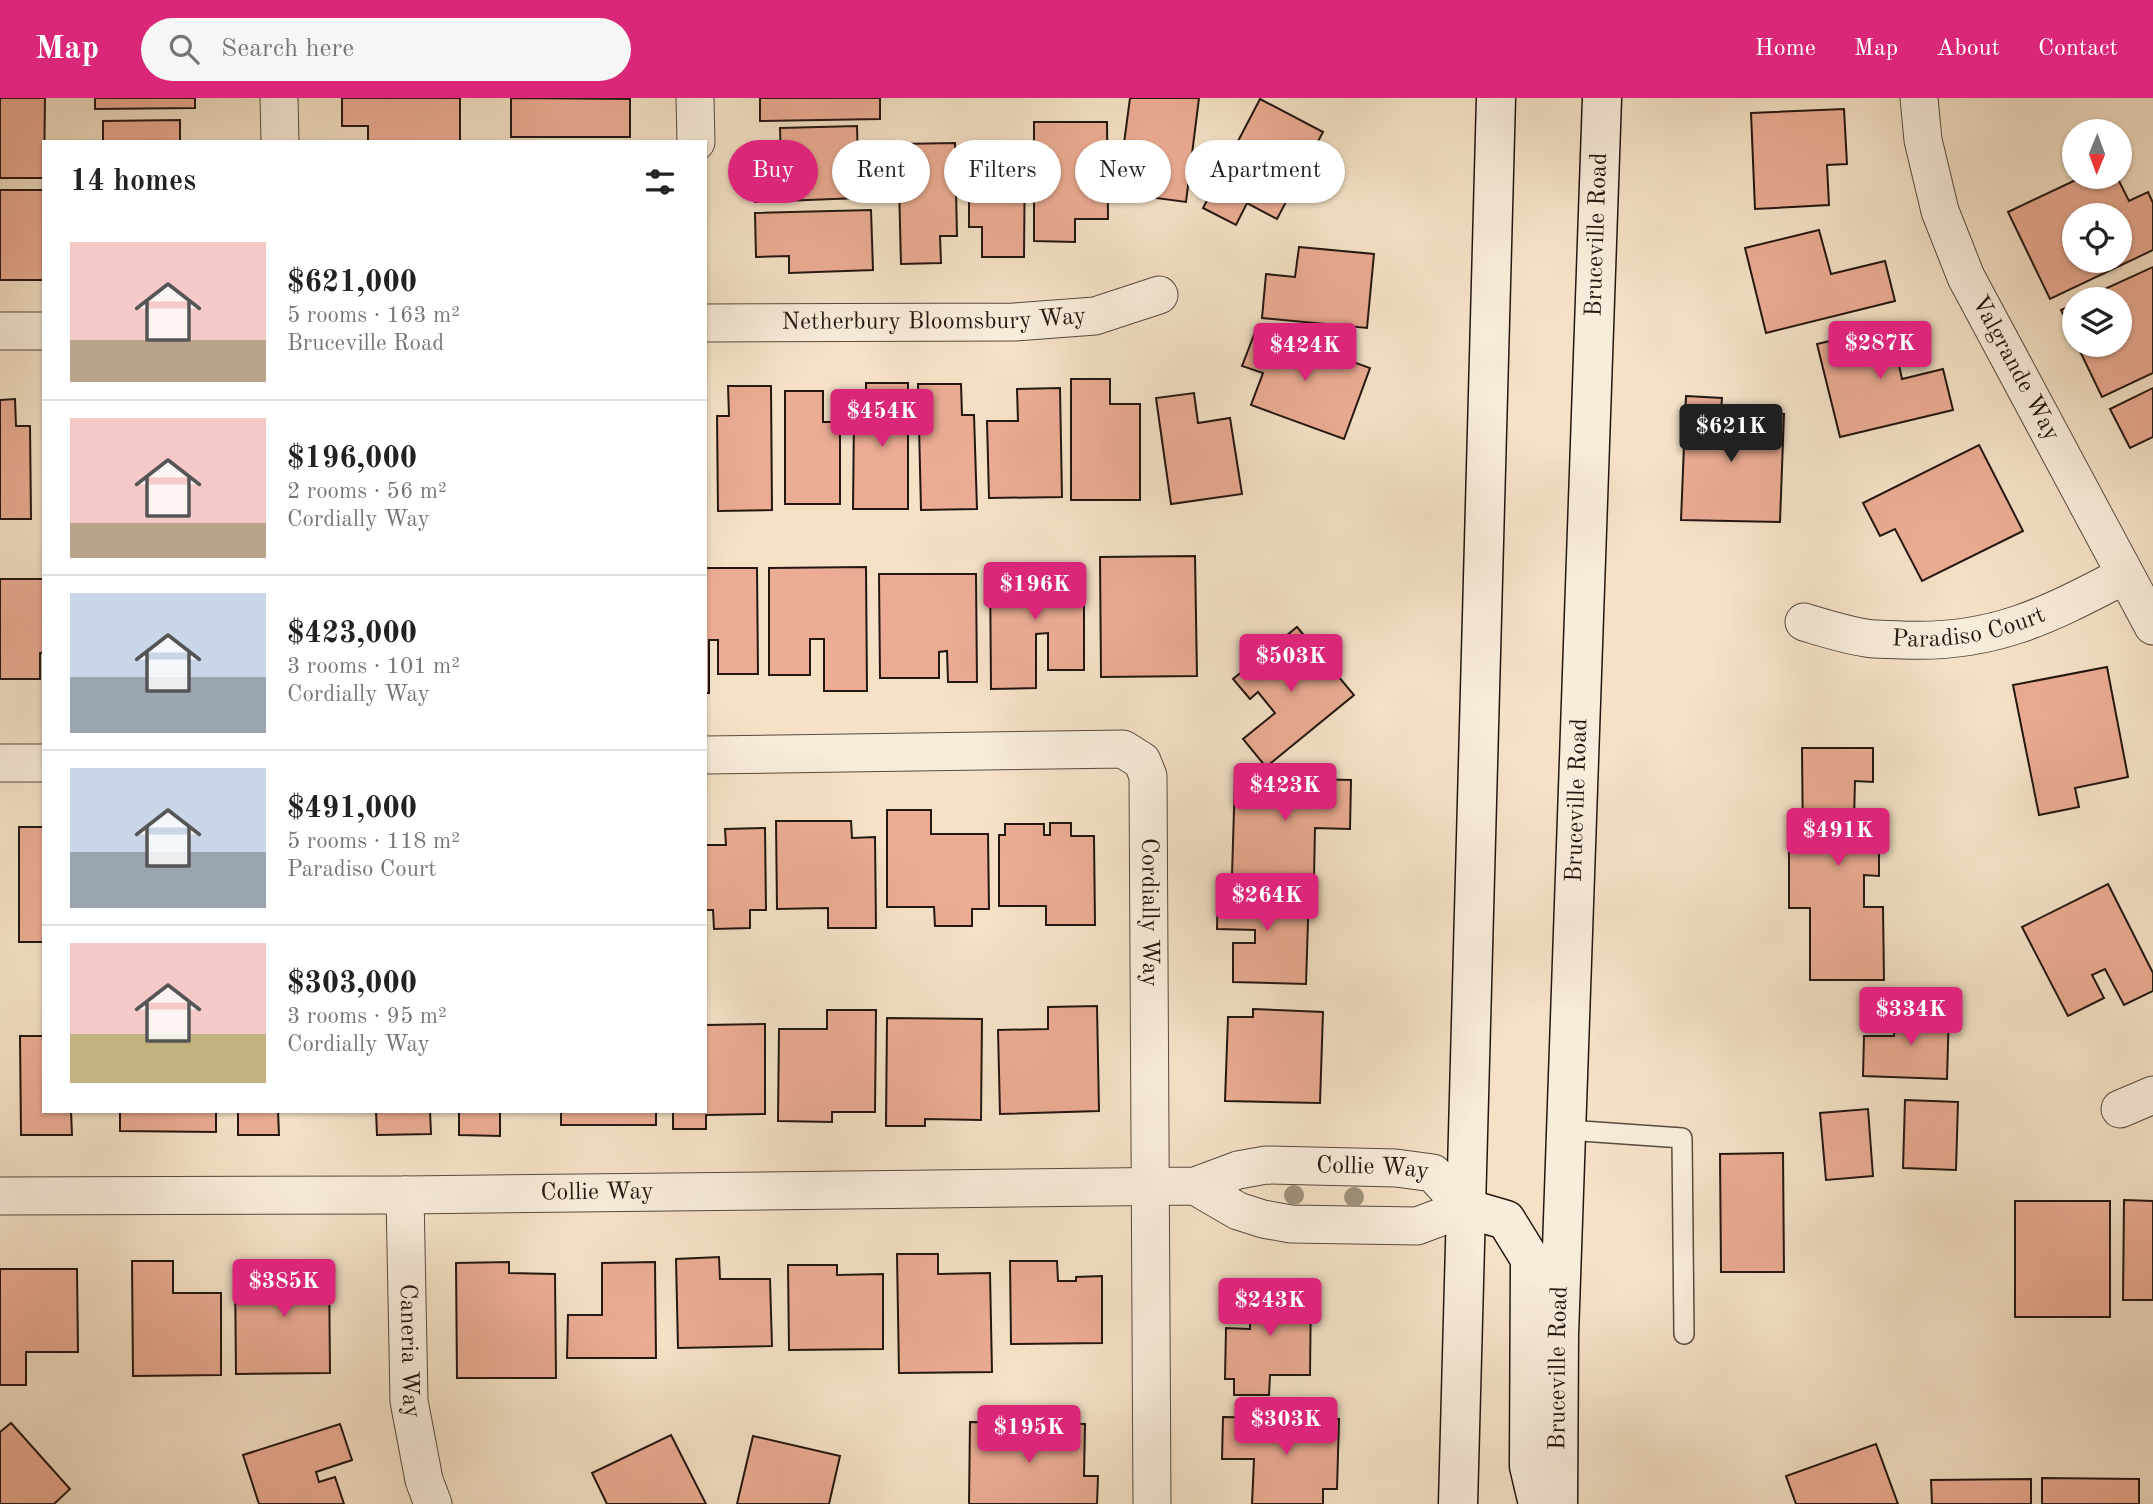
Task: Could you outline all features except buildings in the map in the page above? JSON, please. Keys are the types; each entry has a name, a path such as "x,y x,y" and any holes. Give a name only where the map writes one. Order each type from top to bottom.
{"main road":[{"path":"1458,1504 1496,98"},
{"name":"Bruceville Road","path":"1558,1504 1559,1335 1602,98"},
{"name":"Bruceville Road","path":"1465,1208 1506,1220 1531,1259 1529,1466 1538,1504"}],"street":[{"path":"279,98 280,140"},
{"path":"695,98 696,140"},
{"name":"Valgrande Way","path":"1919,98 1923,140 1940,211 1966,277 2153,626"},
{"name":"Netherbury Bloomsbury Way","path":"707,323 1014,322 1095,316 1159,295"},
{"path":"0,331 42,331"},
{"name":"Paradiso Court","path":"1804,622 1867,638 1931,641 1974,636 2017,627 2056,611 2125,575"},
{"name":"Cordially Way","path":"707,755 1124,750 1142,761 1148,776 1152,1504"},
{"path":"0,763 42,763"},
{"name":"Collie Way","path":"0,1196 405,1195 1195,1186 1238,1170 1266,1165 1396,1168 1433,1173 1465,1208 1417,1226 1291,1224 1263,1219 1238,1210 1195,1186"},
{"name":"Caneria Way","path":"405,1195 409,1401 424,1480 433,1504"}],"lane":[{"path":"1567,1130 1682,1138 1684,1335"}]}
